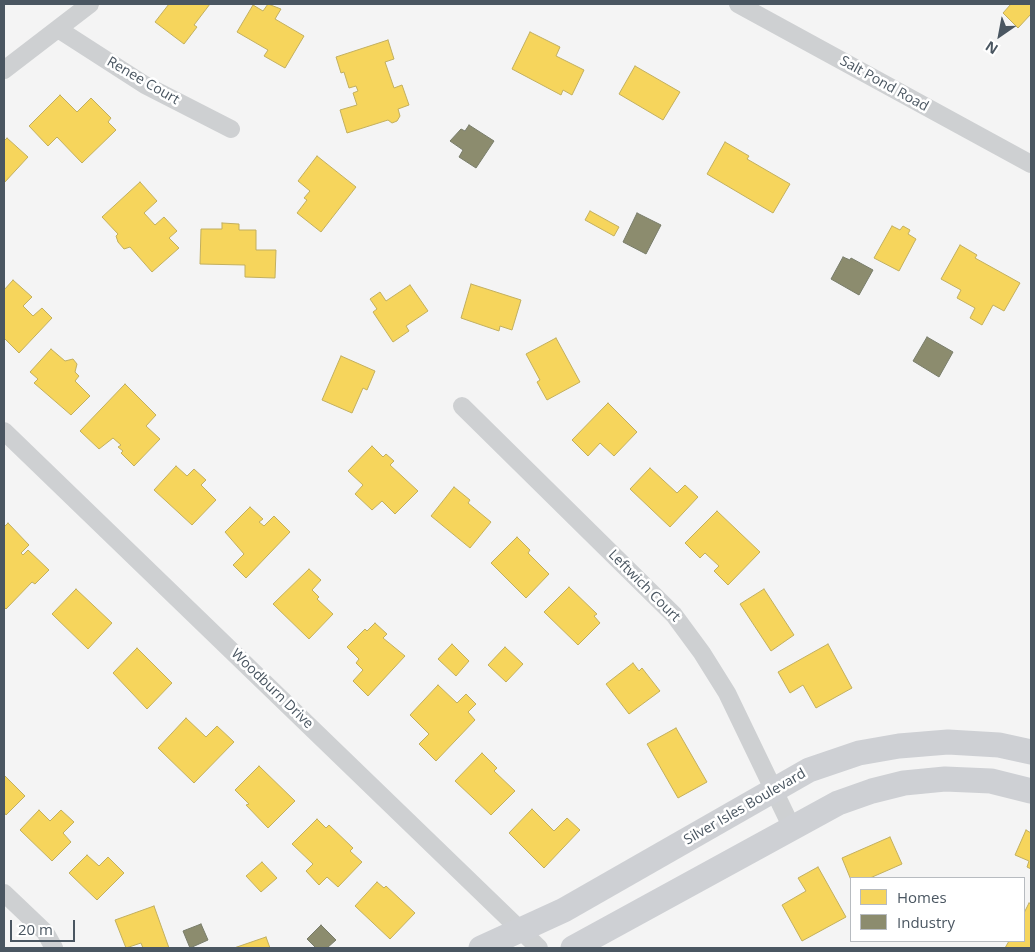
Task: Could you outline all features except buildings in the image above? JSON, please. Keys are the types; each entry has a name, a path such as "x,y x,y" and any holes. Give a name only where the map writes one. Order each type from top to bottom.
{"street":[{"path":"4,70 90,4"},
{"name":"Salt Pond Road","path":"738,4 1031,164"},
{"name":"Renee Court","path":"58,29 145,85 231,129"},
{"name":"Leftwich Court","path":"462,406 674,615 702,653 727,693 792,828"},
{"name":"Woodburn Drive","path":"4,430 539,948"},
{"name":"Silver Isles Boulevard","path":"481,948 564,910 817,767 859,753 899,746 957,742 999,745 1031,752"},
{"path":"573,948 838,803 872,791 904,783 945,779 991,781 1031,791"},
{"path":"4,893 45,932 54,948"}]}
